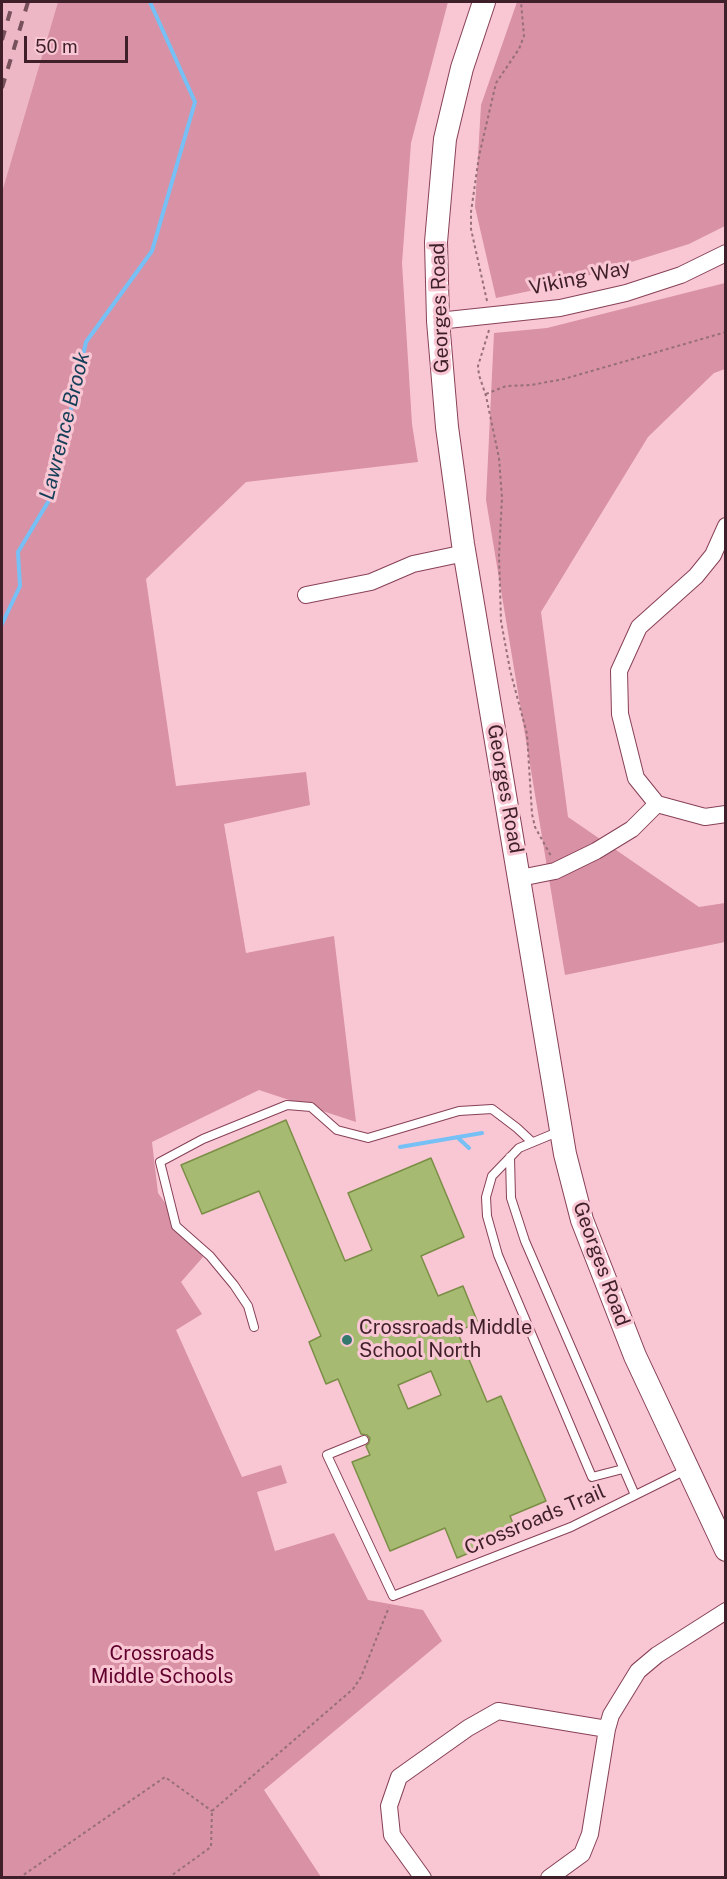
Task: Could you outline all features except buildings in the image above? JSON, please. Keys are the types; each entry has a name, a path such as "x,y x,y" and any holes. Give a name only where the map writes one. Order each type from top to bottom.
{"street":[{"name":"Georges Road","path":"484,2 462,68 445,139 436,242 438,321 447,427 465,553 565,1154 582,1220 635,1356 688,1469 721,1526 726,1550"},
{"name":"Viking Way","path":"438,321 560,308 626,293 681,275 726,253"},
{"path":"726,526 713,555 696,576 639,627 619,671 620,714 636,777 657,804 705,817 726,814"},
{"path":"306,595 371,582 413,564 465,553"},
{"path":"520,878 555,871 596,851 632,829 657,804"},
{"path":"549,1878 582,1854 590,1834 611,1715 638,1671 657,1655 726,1611"},
{"path":"423,1878 392,1835 389,1806 399,1777 403,1773 468,1728 498,1711 607,1729"}],"lane":[{"path":"255,1327 248,1306 234,1285 210,1256 176,1226 160,1162 203,1139 287,1105 310,1107 337,1130 368,1138 459,1111 492,1109 532,1142"},
{"path":"561,1130 519,1148 492,1176 486,1197 487,1216 498,1256 592,1476 623,1469"},
{"path":"510,1157 511,1198 525,1241 635,1495"},
{"path":"364,1440 327,1455 393,1596"},
{"name":"Crossroads Trail","path":"393,1596 571,1527 688,1469"}],"path":[{"path":"488,305 471,229 471,212 479,156 496,83 519,49 524,36 521,2"},
{"path":"490,327 478,366 478,375 486,394 499,458 502,498 501,621 526,734 532,814 535,827 551,856"},
{"path":"486,394 506,386 531,385 564,379 726,332"},
{"path":"168,1878 211,1847 212,1811 353,1689 361,1677 393,1596"},
{"path":"19,1878 165,1777 212,1811"}],"shaded area":[{"path":"2,2 58,2 2,192"}],"green space":[{"name":"Crossroads Middle Schools","path":"58,2 448,2 411,143 402,263 412,424 418,462 246,482 146,579 176,786 306,772 310,805 224,824 246,953 334,936 356,1122 259,1090 152,1142 158,1193 203,1257 181,1282 202,1314 176,1330 242,1477 281,1465 287,1483 257,1492 275,1551 334,1533 368,1600 423,1610 442,1641 264,1790 321,1877 2,1878 2,192"},
{"path":"517,2 725,2 725,226 689,244 554,286 496,298 475,207 481,105"},
{"path":"725,283 725,369 714,373 648,437 541,612 568,817 699,907 725,903 725,942 565,975 486,500 494,333 547,328"}],"waterway":[{"name":"Lawrence Brook","path":"2,624 20,586 18,552 51,497 86,342 152,251 195,102 150,2"},
{"path":"400,1147 482,1133"},
{"path":"457,1137 469,1148"}],"railway":[{"path":"2,40 13,2"},
{"path":"2,88 28,2"}],"place":[{"name":"Crossroads Middle School North","path":"347,1340"}]}
